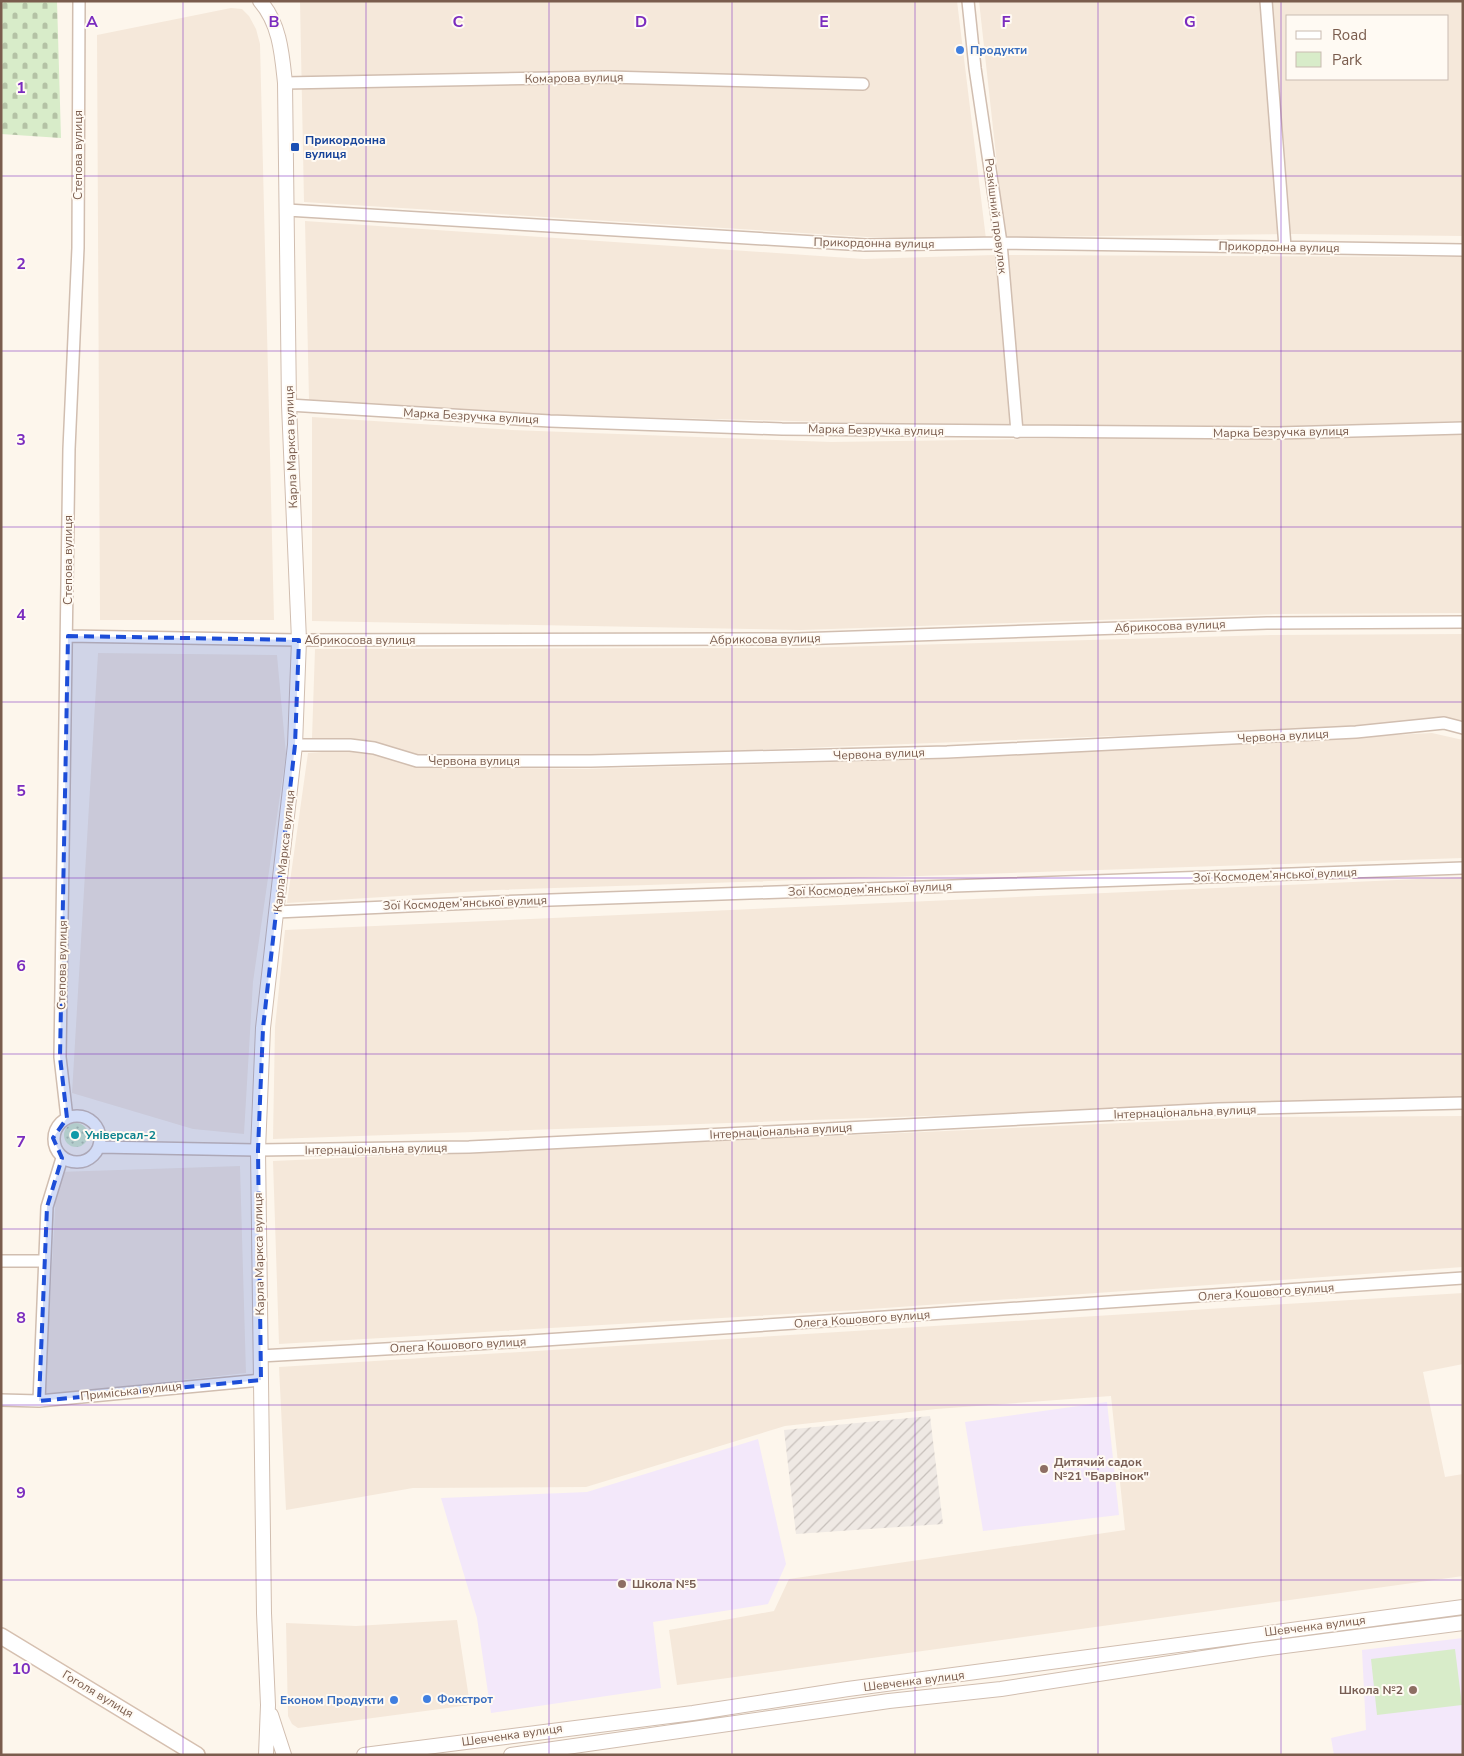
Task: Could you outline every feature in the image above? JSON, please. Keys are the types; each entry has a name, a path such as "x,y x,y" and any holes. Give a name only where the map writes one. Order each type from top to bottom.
{"main road":[{"name":"Гоголя вулиця","path":"1,1636 198,1754"}],"street":[{"name":"Степова вулиця","path":"67,1118 60,1057 68,636 69,449 78,248 79,1"},
{"name":"Розкішний провулок","path":"968,1 975,68 1001,244 1017,432"},
{"path":"1266,1 1285,247"},
{"name":"Карла Маркса вулиця","path":"266,1755 268,1705 264,1613 258,1150 262,1028 295,745 299,640 289,405 285,83 280,42 267,5"},
{"name":"Комарова вулиця","path":"285,83 608,77 863,84"},
{"name":"Прикордонна вулиця","path":"287,210 865,245 1001,244 1463,250"},
{"name":"Марка Безручка вулиця","path":"289,405 569,422 782,429 1278,433 1463,428"},
{"name":"Абрикосова вулиця","path":"68,636 299,640 796,639 1258,623 1463,622"},
{"name":"Червона вулиця","path":"295,745 350,745 374,748 417,762 591,761 947,752 1356,732 1444,723 1463,728"},
{"name":"Зої Космодем’янської вулиця","path":"277,912 495,902 1463,868"},
{"name":"Інтернаціональна вулиця","path":"99,1147 258,1150 469,1147 1218,1109 1463,1104"},
{"path":"74,1116 90,1120 100,1132 99,1147 96,1154 84,1162 76,1163 62,1158 54,1145 55,1129 67,1118 74,1116"},
{"path":"39,1401 47,1207 62,1158"},
{"path":"1,1261 44,1261"},
{"name":"Олега Кошового вулиця","path":"260,1356 530,1341 1463,1278"},
{"name":"Приміська вулиця","path":"1,1400 39,1401 261,1380"},
{"name":"Шевченка вулиця","path":"364,1755 1106,1656 1249,1634 1463,1607"},
{"name":"Шевченка вулиця","path":"511,1755 889,1701 1001,1689 1251,1650 1463,1623"},
{"path":"1106,1656 1109,1673"},
{"name":"Карла Маркса вулиця","path":"268,1705 284,1755"},
{"path":"746,1705 749,1722"}],"highlighted area":[{"path":"68,636 299,640 295,745 263,1028 258,1150 261,1380 39,1401 47,1207 62,1158 53,1138 67,1118 60,1057"}],"shaded area":[{"path":"300,1 957,1 986,239 867,237 304,202"},
{"path":"979,1 1463,1 1463,236 1295,234 1005,237"},
{"path":"231,8 242,9 249,16 256,29 260,44 274,620 100,620 97,35"},
{"path":"305,221 864,259 994,255 1463,257 1463,421 1270,427 1004,426 547,415 309,400"},
{"path":"312,417 512,430 831,442 1463,433 1463,613 1276,614 801,630 312,621"},
{"path":"1463,634 1463,721 1444,718 1353,727 590,756 418,757 394,747 367,741 312,738 315,649 799,648 1271,635"},
{"path":"98,653 277,655 286,754 253,982 244,1134 193,1129 72,1093"},
{"path":"1432,733 1463,740 1463,858 496,890 287,903 308,753 350,750 371,753 417,767 588,769 941,759"},
{"path":"1463,877 1463,1097 273,1139 275,1027 285,930"},
{"path":"1463,1116 1463,1267 857,1310 279,1344 273,1161 1258,1117"},
{"path":"240,1166 246,1373 45,1395 57,1172"},
{"path":"1463,1293 1463,1364 1423,1372 1445,1477 1463,1474 1463,1576 677,1685 669,1630 774,1611 789,1579 1125,1530 1111,1396 936,1409 785,1426 586,1487 413,1488 286,1510 279,1367"},
{"name":"Дитячий садок №21 \"Барвінок\"","path":"1107,1402 1119,1515 983,1531 965,1422"},
{"path":"930,1416 943,1524 796,1534 784,1430"},
{"name":"Школа №5","path":"758,1439 786,1564 768,1604 653,1622 661,1688 491,1713 477,1618 441,1498 587,1492"},
{"path":"457,1620 470,1705 298,1728 292,1724 288,1716 286,1623 356,1626"},
{"name":"Школа №2","path":"1463,1638 1463,1755 1334,1755 1331,1738 1366,1730 1362,1650"}],"green space":[{"path":"1,1 57,1 61,138 1,134"},
{"path":"76,1123 81,1124 87,1130 87,1140 81,1146 76,1147 71,1146 65,1140 64,1135 65,1130 71,1124"},
{"path":"1455,1649 1462,1705 1377,1715 1371,1659"}],"place":[{"name":"Продукти","path":"960,50"},
{"name":"Прикордонна вулиця","path":"295,147"},
{"name":"Універсал-2","path":"75,1135"},
{"name":"Дитячий садок №21 \"Барвінок\"","path":"1044,1469"},
{"name":"Школа №5","path":"622,1584"},
{"name":"Школа №2","path":"1413,1690"},
{"name":"Фокстрот","path":"427,1699"},
{"name":"Економ Продукти","path":"394,1700"}]}
